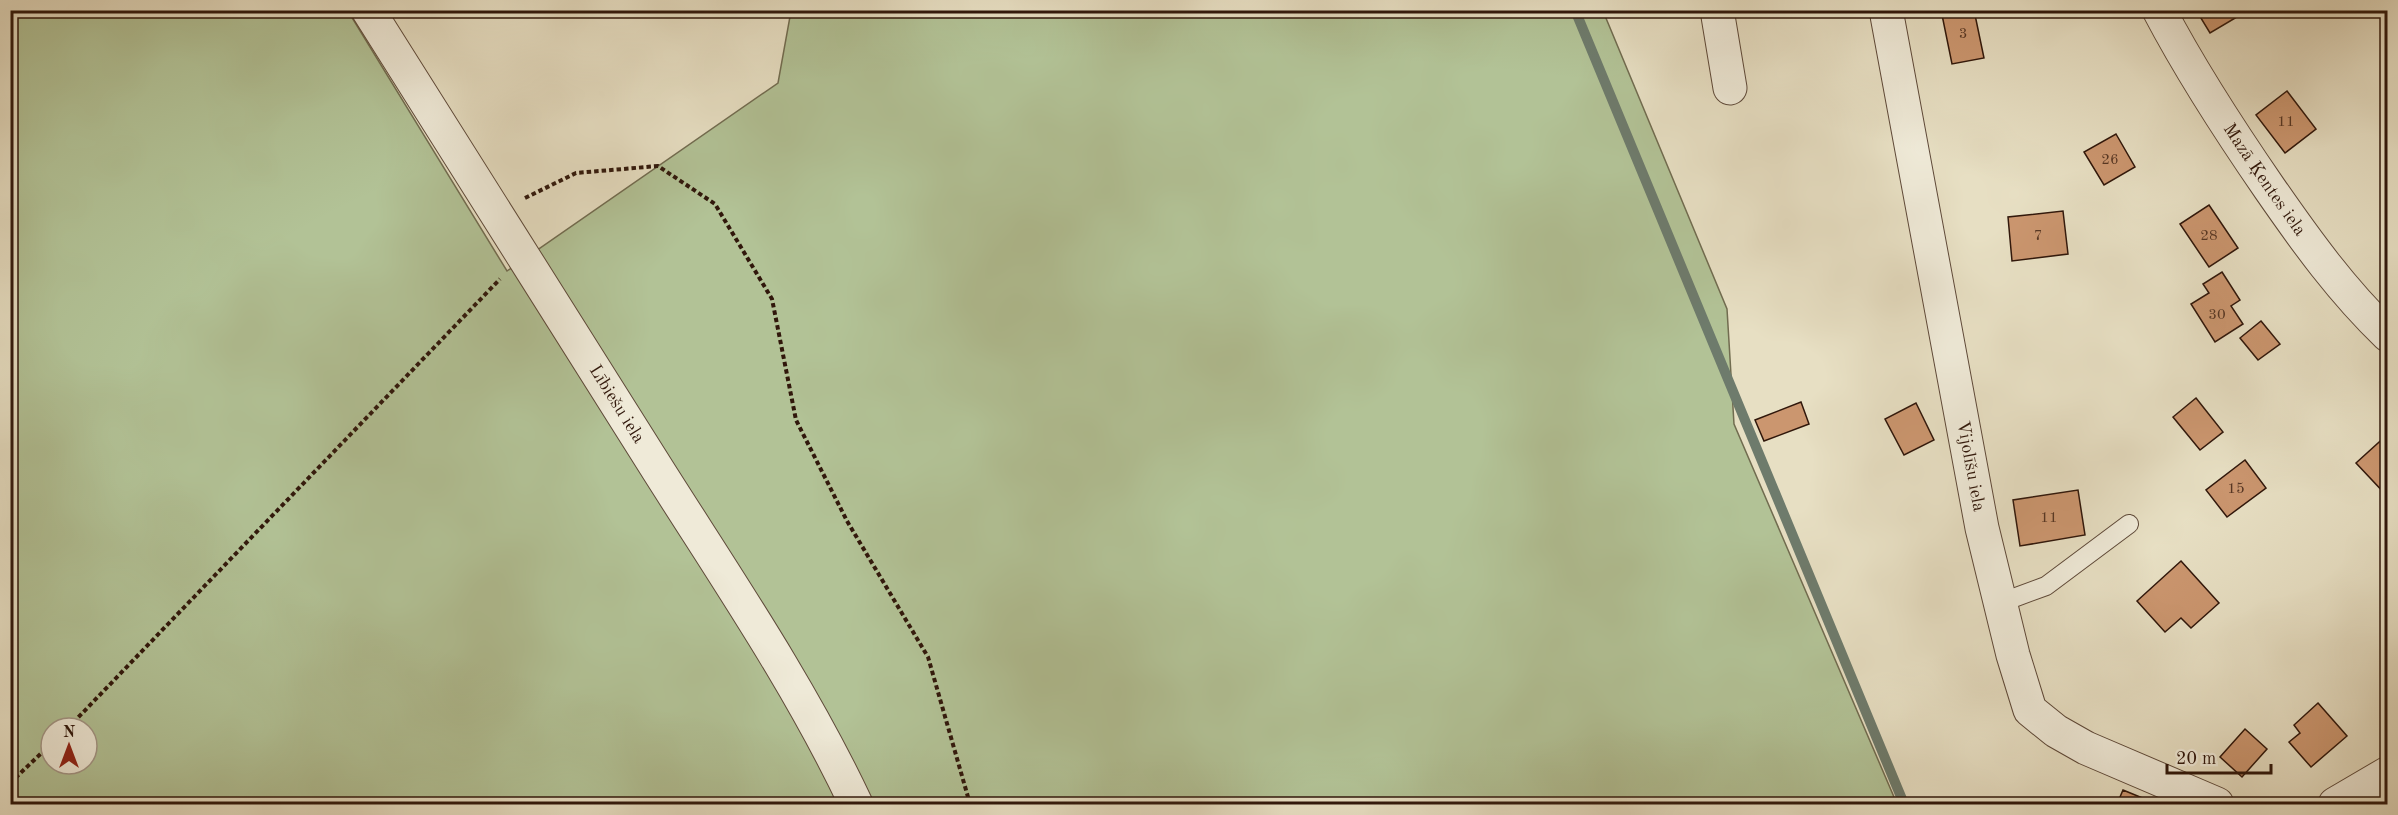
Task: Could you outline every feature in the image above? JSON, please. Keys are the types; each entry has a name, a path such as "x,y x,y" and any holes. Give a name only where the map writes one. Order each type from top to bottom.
{"street":[{"name":"Lībiešu iela","path":"368,10 498,211 523,255 773,653 836,761 856,804"},
{"path":"1717,10 1731,88"},
{"name":"Vijolīšu iela","path":"1886,10 1968,456 2000,603 2030,710 2056,731 2086,748 2217,804"},
{"name":"Mazā Ķentes iela","path":"2159,10 2215,109 2286,212 2326,268 2388,334"},
{"path":"2335,804 2388,773"}],"lane":[{"path":"2000,603 2046,586 2129,524"}],"path":[{"path":"498,211 576,173 658,166 715,204 772,299 796,420 847,521 928,657 970,804"},
{"path":"80,716 523,255"},
{"path":"10,783 39,755"}],"green space":[{"path":"10,11 348,11 507,271 778,83 791,11 1603,11 1727,309 1734,424 1897,804 11,804"}],"building":[{"path":"1941,10 1974,10 1984,58 1952,64"},
{"path":"2196,10 2247,10 2247,11 2210,33"},
{"path":"2287,91 2316,129 2285,153 2256,115"},
{"path":"2116,134 2135,167 2104,185 2084,152"},
{"path":"2209,205 2238,248 2209,267 2180,224"},
{"path":"2063,211 2068,254 2012,261 2008,217"},
{"path":"2222,272 2240,300 2231,306 2243,324 2215,342 2191,304 2209,293 2203,284"},
{"path":"2261,321 2280,344 2258,360 2240,338"},
{"path":"2196,398 2223,432 2200,450 2173,417"},
{"path":"1801,402 1809,424 1764,441 1755,420"},
{"path":"1916,403 1934,440 1904,455 1885,419"},
{"path":"2388,434 2388,497 2356,463"},
{"path":"2245,460 2266,488 2227,517 2206,490"},
{"path":"2078,490 2085,535 2020,546 2013,500"},
{"path":"2181,561 2219,603 2191,628 2181,618 2165,632 2137,601"},
{"path":"2318,703 2347,736 2311,767 2289,742 2300,733 2294,725"},
{"path":"2245,729 2267,749 2242,777 2220,757"},
{"path":"2123,790 2157,804 2117,804"}],"waterway":[{"path":"1575,10 1904,804"}]}
